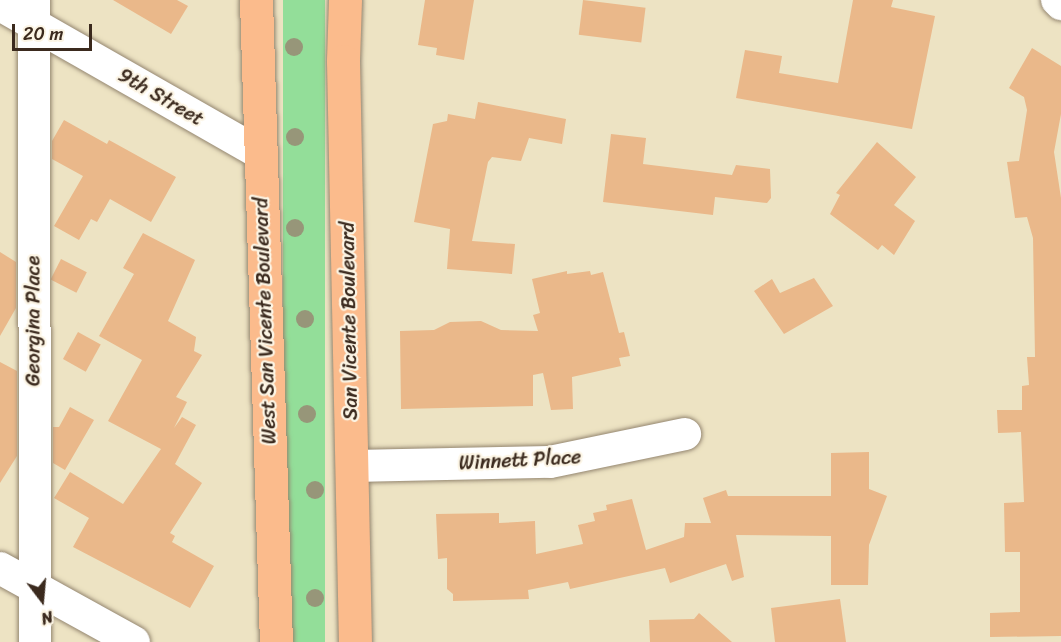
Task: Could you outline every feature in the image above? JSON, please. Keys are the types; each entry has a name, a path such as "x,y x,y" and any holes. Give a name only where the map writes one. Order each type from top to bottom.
{"main road":[{"name":"West San Vicente Boulevard","path":"256,0 276,642"},
{"name":"San Vicente Boulevard","path":"345,0 343,61 355,642"}],"street":[{"path":"1057,0 1061,4"},
{"name":"9th Street","path":"0,5 34,12 259,153"},
{"name":"Georgina Place","path":"34,12 33,586 35,642"},
{"name":"Winnett Place","path":"353,465 550,462 685,434"},
{"path":"0,568 134,642"}],"green space":[{"path":"283,0 325,0 325,642 283,642"}],"building":[{"path":"113,0 177,0 188,6 171,34"},
{"path":"425,0 474,0 464,60 436,55 437,48 418,45"},
{"path":"583,0 646,8 641,42 579,35"},
{"path":"853,0 893,0 891,7 935,16 912,129 736,98 745,50 782,56 779,73 838,83"},
{"path":"1032,48 1061,66 1061,114 1054,152 1061,198 1061,636 990,637 990,613 1020,612 1020,552 1005,552 1004,503 1024,502 1021,432 998,433 997,410 1022,410 1022,386 1029,385 1027,357 1035,357 1033,238 1027,217 1015,218 1007,162 1019,161 1027,110 1024,97 1009,88"},
{"path":"478,102 566,119 562,144 529,138 521,161 492,157 488,162 472,241 515,244 512,274 447,269 450,229 414,222 433,124 447,121 448,114 475,119"},
{"path":"64,120 107,144 109,140 176,177 151,222 110,199 97,222 91,219 79,240 54,226 83,176 52,159 52,141"},
{"path":"611,134 646,138 643,164 732,175 736,165 770,169 771,198 767,203 715,197 713,215 603,202"},
{"path":"877,142 916,177 894,205 915,221 894,255 882,245 878,250 830,214 840,195 836,193"},
{"path":"143,233 195,260 168,321 196,337 194,351 202,355 176,397 187,402 174,428 182,417 196,425 175,464 202,483 170,533 175,536 172,542 214,566 190,608 73,547 89,518 54,498 70,472 123,504 161,449 108,421 142,360 99,336 134,274 123,268"},
{"path":"0,252 16,262 16,308 0,336"},
{"path":"61,259 87,272 76,293 51,279"},
{"path":"567,271 567,274 590,271 591,275 603,272 619,333 624,332 630,356 619,358 621,366 572,377 573,409 551,410 543,373 533,375 533,406 401,409 400,331 434,330 450,322 481,321 501,330 538,331 533,315 540,313 532,279"},
{"path":"814,278 833,306 784,334 754,291 772,279 780,293"},
{"path":"78,332 101,345 86,372 63,359"},
{"path":"0,362 17,371 17,456 0,483"},
{"path":"70,407 94,420 65,470 53,463 53,427 59,427"},
{"path":"869,452 869,489 887,496 869,545 868,585 831,585 831,536 736,535 744,577 732,581 726,564 670,583 665,568 570,589 568,582 528,590 529,599 453,601 453,594 447,589 447,558 438,559 436,514 499,513 499,523 535,521 536,554 583,544 578,525 595,521 593,513 607,510 606,505 632,499 646,550 684,537 685,523 711,523 703,498 726,490 728,496 831,496 831,453"},
{"path":"840,599 846,642 775,642 771,608"},
{"path":"699,613 732,642 650,642 649,620 694,619"}]}
